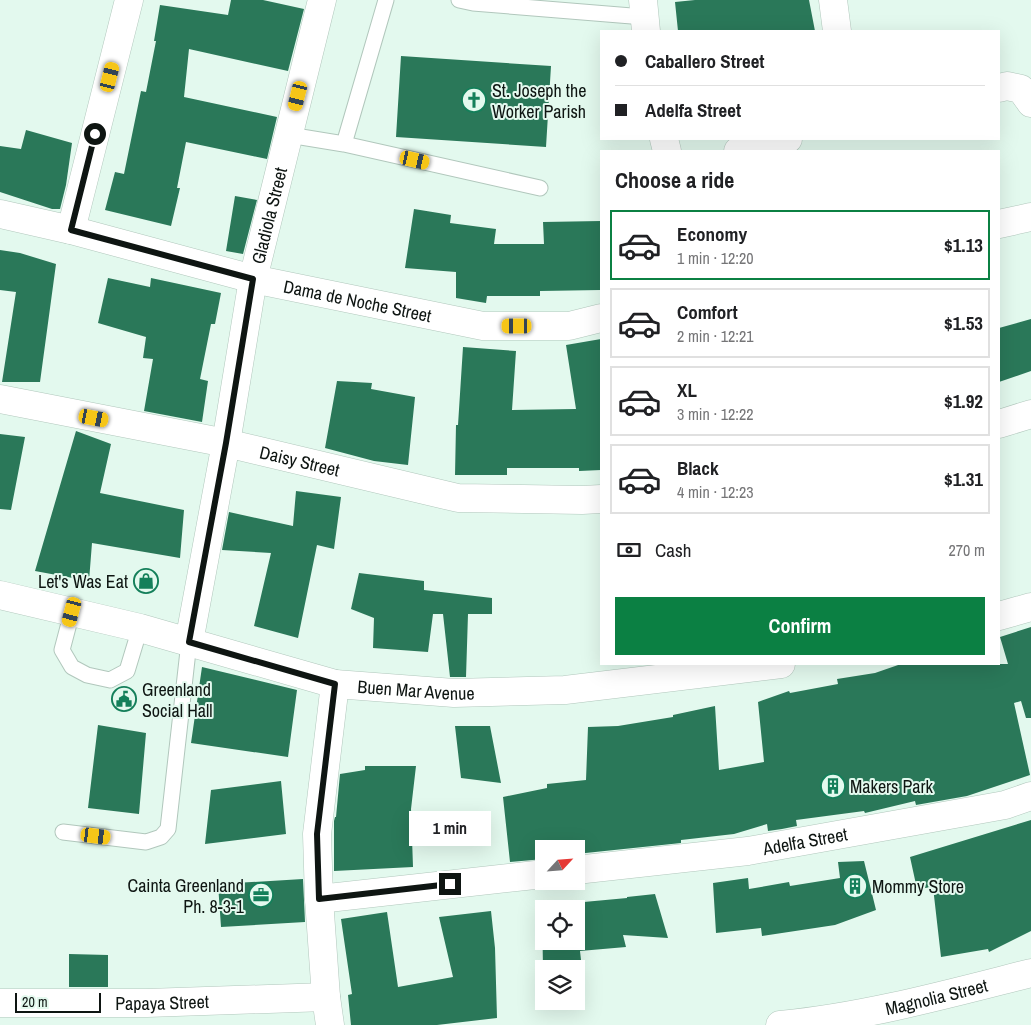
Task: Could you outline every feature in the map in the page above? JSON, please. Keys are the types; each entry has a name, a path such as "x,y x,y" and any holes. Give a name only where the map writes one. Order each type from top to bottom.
{"street":[{"path":"71,230 129,0"},
{"name":"Gladiola Street","path":"189,642 226,443 253,279 322,0"},
{"path":"833,0 837,30"},
{"path":"1000,88 1007,86 1022,89 1031,103"},
{"path":"742,150 784,140"},
{"name":"Dama de Noche Street","path":"0,214 71,230 253,279 483,326 569,326 600,318"},
{"path":"1000,224 1031,217"},
{"name":"Daisy Street","path":"0,399 226,443 458,498 600,499"},
{"path":"1000,424 1031,414"},
{"name":"Buen Mar Avenue","path":"0,595 140,628 335,684 454,693 565,690 773,665"},
{"path":"1000,616 1031,607"},
{"path":"330,1025 326,997 319,899 317,834 335,684"},
{"name":"Adelfa Street","path":"585,869 748,851 1005,805 1031,796"},
{"path":"319,899 535,875"},
{"name":"Magnolia Street","path":"780,1025 807,1022 920,1001 1031,974"},
{"name":"Papaya Street","path":"0,1003 148,1014 326,997"}],"lane":[{"path":"344,144 386,0"},
{"path":"459,0 473,3 644,16"},
{"path":"289,135 344,144 540,188"},
{"path":"72,612 62,650 72,667 87,675 110,680 128,671 140,628"},
{"path":"63,832 146,842 161,837 168,829 189,642"}],"building":[{"path":"231,0 263,0 304,9 288,71 189,49 184,97 277,117 267,159 186,142 177,188 180,188 171,226 105,210 115,172 124,174 141,91 146,92 156,41 154,41 160,5 228,15"},
{"path":"695,0 809,0 815,30 678,30 675,2"},
{"name":"St. Joseph the Worker Parish","path":"401,56 551,66 546,147 396,137"},
{"path":"26,130 72,143 66,185 60,209 52,209 0,192 0,146 21,149"},
{"path":"235,196 257,200 243,254 226,251"},
{"path":"414,209 451,215 450,223 496,229 494,244 544,244 543,222 600,221 600,290 540,291 540,296 487,296 486,303 456,298 456,272 405,268"},
{"path":"0,250 20,253 56,264 40,382 2,382 16,292 0,290"},
{"path":"108,278 150,287 151,278 221,293 215,324 211,324 200,379 208,381 202,422 144,411 153,359 143,358 146,337 98,323"},
{"path":"1031,319 1031,371 1000,382 1000,328"},
{"path":"600,339 600,470 579,471 579,468 507,468 507,475 455,475 456,425 458,425 463,347 516,351 512,410 576,409 566,345"},
{"path":"337,381 372,383 371,389 415,397 408,465 374,461 325,448"},
{"path":"76,431 111,444 100,493 184,510 180,558 92,543 89,581 35,571"},
{"path":"0,434 25,437 11,510 0,509"},
{"path":"296,491 341,497 334,549 317,545 298,638 254,626 271,553 222,550 229,512 293,526"},
{"path":"359,573 424,581 424,590 492,598 492,614 468,614 466,677 450,677 443,614 433,614 428,652 373,648 374,618 351,609"},
{"path":"1031,627 1031,718 1026,718 1021,701 1014,703 1030,775 967,796 916,805 915,801 865,813 864,811 796,820 797,826 768,831 767,824 734,834 681,840 681,843 585,853 585,840 535,840 535,860 510,862 503,797 547,788 547,784 586,780 588,727 618,726 673,717 673,715 715,706 719,770 764,762 758,702 789,691 790,693 838,684 837,679 875,673 898,665 1008,664 1000,637"},
{"path":"202,667 297,690 288,757 191,743"},
{"path":"98,725 146,733 139,814 88,808"},
{"path":"455,726 490,726 501,783 461,778"},
{"path":"365,766 416,766 411,809 413,867 334,871 334,821 340,774 365,770"},
{"path":"281,781 286,834 205,844 211,790"},
{"path":"1031,820 1031,931 989,952 988,949 941,957 933,887 917,889 910,857"},
{"path":"864,861 876,910 835,925 762,936 761,928 716,933 713,883 748,878 749,889 789,882 790,886 840,878 838,862"},
{"name":"Cainta Greenland Ph. 8-3-1","path":"303,879 305,922 221,927 218,884"},
{"path":"655,894 668,938 623,935 626,947 580,951 581,960 543,960 543,950 585,950 585,902"},
{"path":"491,911 495,948 497,1018 437,1025 351,1025 348,995 352,994 341,919 387,912 398,987 453,977 439,917"},
{"path":"69,954 108,955 108,987 69,987"}],"place":[{"name":"St. Joseph the Worker Parish","path":"474,100"},
{"name":"Let's Was Eat","path":"146,581"},
{"name":"Greenland Social Hall","path":"124,699"},
{"name":"Makers Park","path":"833,786"},
{"name":"Mommy Store","path":"855,886"},
{"name":"Cainta Greenland Ph. 8-3-1","path":"261,895"}],"route":[{"path":"95,134 71,230 253,279 226,443 189,642 335,684 317,834 319,899 450,884"}]}
